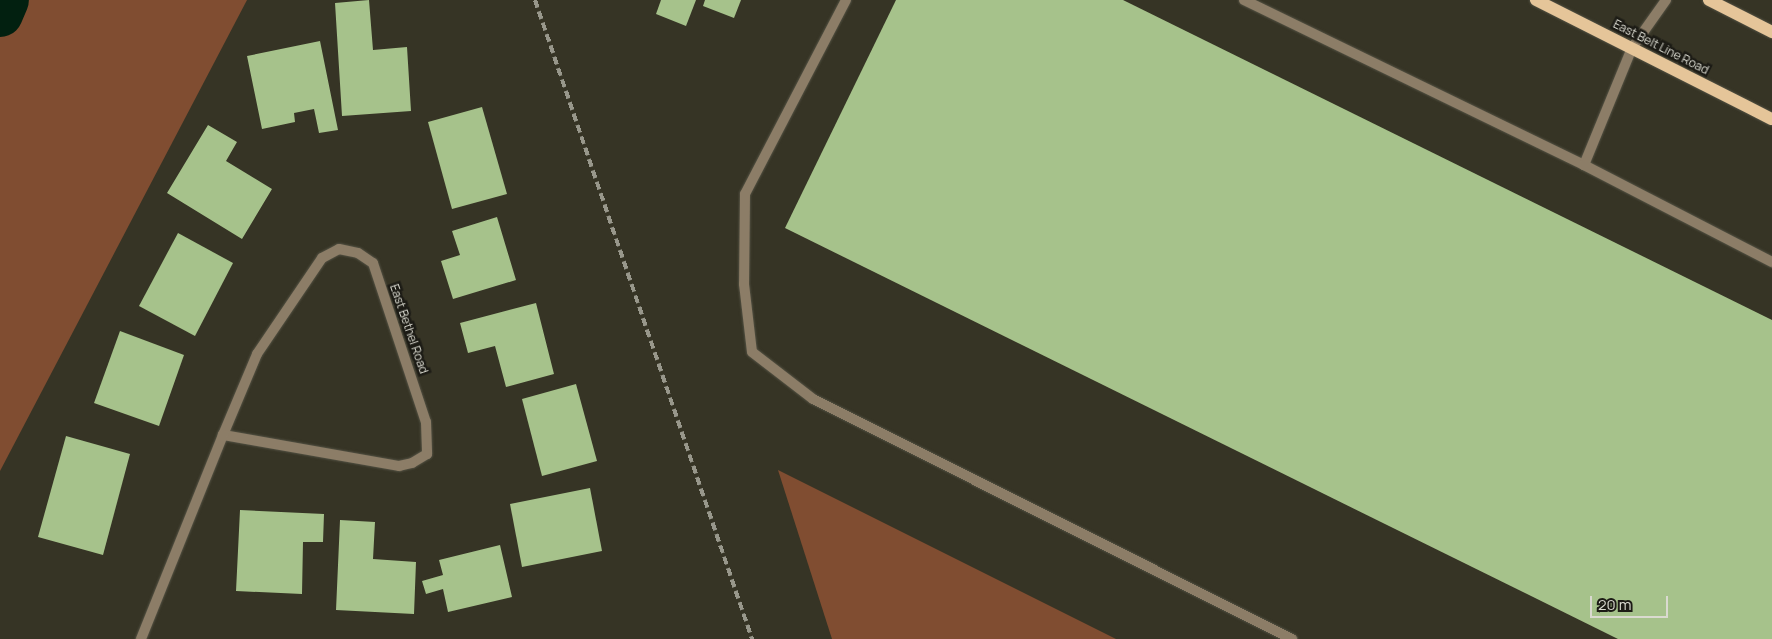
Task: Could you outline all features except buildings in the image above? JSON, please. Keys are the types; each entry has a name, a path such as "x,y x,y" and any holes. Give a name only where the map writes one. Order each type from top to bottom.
{"main road":[{"name":"East Belt Line Road","path":"1536,0 1772,119"},
{"path":"1709,0 1772,32"}],"street":[{"path":"846,0 745,194 744,284 752,352 813,399 1292,639"},
{"path":"1244,0 1584,165 1772,262"},
{"path":"1584,165 1632,48 1666,0"},
{"name":"East Bethel Road","path":"141,639 222,435 257,354 322,258 338,249 358,253 373,262 423,408 427,454 400,466 222,435"}],"shaded area":[{"path":"0,0 247,0 0,471"},
{"path":"778,470 1116,639 832,639"}],"waterway":[{"path":"0,14 6,0"}],"railway":[{"path":"535,0 752,639"}]}
